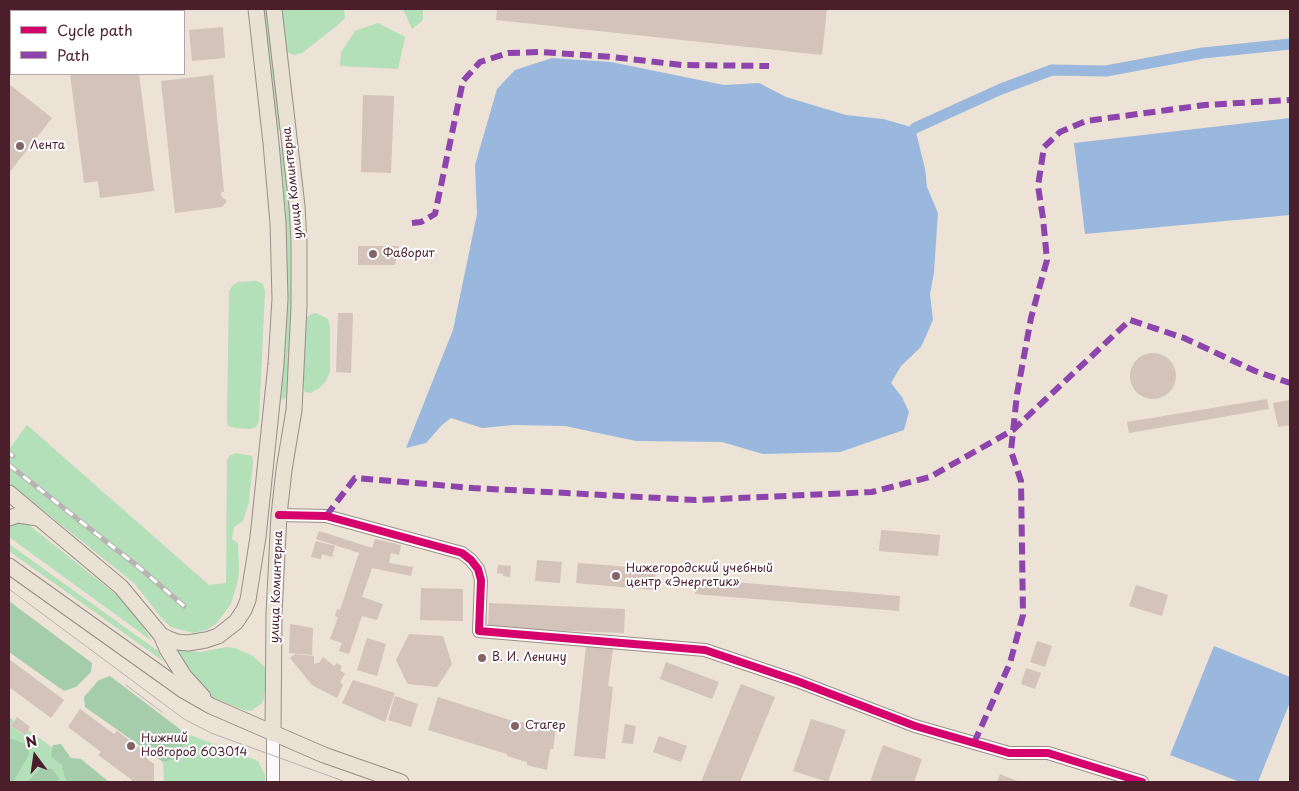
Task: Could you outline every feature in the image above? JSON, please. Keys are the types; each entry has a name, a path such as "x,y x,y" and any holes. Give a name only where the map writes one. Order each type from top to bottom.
{"main road":[{"name":"улица Коминтерна","path":"161,635 176,642 188,643 206,640 218,636 236,622 248,600 258,537 279,323 280,280 279,233 256,9"},
{"name":"улица Коминтерна","path":"273,734 274,613 279,516 294,410 299,306 299,242 274,9"},
{"path":"271,143 289,140"},
{"path":"9,493 121,587 161,635 167,649 184,676 211,706"},
{"path":"9,518 18,515 40,519"},
{"path":"9,566 183,690 211,706 324,755 401,782"}],"street":[{"path":"279,516 326,516 462,553 478,569 481,580 479,631 705,650 922,728 1009,753 1048,753 1142,782"},
{"path":"273,734 273,782"}],"green space":[{"path":"261,9 267,9 281,130 278,130 275,126"},
{"path":"282,9 344,9 345,18 302,53 294,55 287,52"},
{"path":"403,9 423,9 423,20 412,29"},
{"path":"378,23 405,37 398,69 340,66 341,52 355,31"},
{"path":"282,147 290,208 292,290 287,390 286,397 283,400 280,395 287,299 284,207 279,149"},
{"path":"257,281 263,284 265,291 259,421 256,427 250,429 236,428 228,426 227,420 229,291 238,282"},
{"path":"316,313 328,319 330,327 330,372 326,381 311,393 305,392 302,383 305,319"},
{"path":"27,425 209,585 226,583 227,460 229,456 236,453 252,456 249,502 243,521 234,527 232,539 238,543 238,580 231,604 216,624 206,630 193,633 171,627 163,620 134,583 9,483 9,449"},
{"path":"21,521 29,525 118,596 137,618 152,641 9,537 9,525"},
{"path":"9,544 158,651 163,661 9,551"},
{"path":"9,601 92,663 91,672 76,687 64,691 9,652"},
{"path":"226,647 235,648 253,656 267,669 264,699 261,704 251,711 204,695 176,650 201,652"},
{"path":"110,676 185,733 187,742 172,760 163,762 85,707 84,697 99,680"},
{"path":"9,717 14,721 11,726 24,735 28,730 100,782 9,782"},
{"path":"185,733 258,761 265,775 265,782 164,782 163,762 172,760 187,742"},
{"path":"9,738 28,745 29,754 13,782 9,782"},
{"path":"61,744 71,758 81,759 109,782 69,782 65,778 62,765 51,756 53,745"},
{"path":"41,768 52,769 60,779 57,782 27,782"}],"water":[{"path":"552,58 611,62 724,85 759,83 786,97 846,115 883,119 915,128 925,169 927,187 938,213 934,272 930,294 933,320 921,347 901,366 891,383 902,397 909,412 904,430 840,452 763,454 722,442 636,441 565,426 514,425 482,428 451,418 426,443 406,448 453,330 477,214 475,165 497,89 515,70"},
{"path":"1290,118 1290,215 1085,234 1074,143"},
{"path":"1214,646 1290,677 1290,702 1258,782 1240,782 1170,755"}],"building":[{"path":"497,9 827,9 822,55 496,20"},
{"path":"223,27 225,58 192,61 189,30"},
{"path":"70,75 139,75 154,191 100,198 98,181 84,183"},
{"path":"213,75 224,192 221,192 221,196 227,201 222,207 175,213 161,81"},
{"name":"Лента","path":"9,84 52,118 9,173"},
{"path":"363,95 394,96 391,173 361,172"},
{"path":"358,246 399,246 395,265 358,265"},
{"path":"338,313 353,313 351,373 336,372"},
{"path":"1148,353 1158,353 1172,363 1176,376 1172,389 1166,395 1158,399 1148,399 1134,389 1130,381 1130,371 1140,357"},
{"path":"1267,399 1269,409 1129,433 1127,422"},
{"path":"1290,400 1290,425 1278,427 1273,403"},
{"path":"881,530 940,535 938,556 879,551"},
{"path":"319,531 372,548 375,539 401,545 399,555 391,553 389,563 413,567 411,576 372,568 362,597 383,604 377,620 362,616 349,654 339,651 342,643 330,639 338,617 335,616 337,609 340,610 359,553 316,539"},
{"path":"316,541 335,546 332,557 322,554 321,559 311,557"},
{"path":"537,560 562,562 560,583 535,581"},
{"name":"Нижегородский учебный центр «Энергетик»","path":"578,563 656,569 654,590 576,583"},
{"path":"498,565 511,566 510,577 497,573"},
{"path":"697,579 900,596 899,611 695,594"},
{"path":"1136,585 1168,595 1162,616 1129,606"},
{"path":"421,588 463,589 463,621 420,620"},
{"path":"489,603 625,609 624,633 488,628"},
{"path":"290,624 313,628 312,655 289,653"},
{"path":"409,634 443,636 452,664 437,687 408,684 405,679 396,660"},
{"path":"367,638 386,644 377,676 357,670"},
{"path":"1037,641 1052,646 1045,667 1030,662"},
{"path":"586,646 613,649 608,686 613,687 605,759 574,756"},
{"path":"295,654 314,656 314,664 320,662 323,657 334,666 337,663 342,666 340,670 345,674 340,682 343,685 337,698 312,685 290,658"},
{"path":"9,659 64,700 51,718 9,687"},
{"path":"666,662 719,682 712,699 660,679"},
{"path":"1026,668 1041,673 1035,689 1021,684"},
{"path":"353,680 395,693 385,722 342,703"},
{"path":"741,684 775,697 740,782 701,782"},
{"path":"395,696 418,704 411,727 388,720"},
{"path":"438,697 513,721 556,727 553,749 550,749 547,770 527,765 527,762 507,756 507,754 428,730"},
{"path":"80,709 114,734 117,731 149,755 147,759 154,764 154,782 132,782 132,780 98,755 101,752 68,727"},
{"path":"17,717 30,727 25,735 11,726"},
{"path":"811,719 846,730 828,782 793,771"},
{"path":"625,724 636,726 633,744 622,743"},
{"path":"659,736 687,746 681,762 653,752"},
{"path":"883,745 922,759 914,782 870,782"},
{"path":"1000,774 1020,782 997,782"}],"waterway":[{"path":"915,128 1001,89 1052,70 1106,71 1203,53 1290,44"}],"tram line":[{"path":"9,589 184,719 211,733 346,782"},
{"path":"126,685 162,712"}],"railway":[{"path":"9,453 13,456"},
{"path":"9,465 141,569 184,606"}],"marked path":[{"path":"412,223 421,222 435,214 463,81 480,62 508,53 541,52 612,57 682,65 769,66"},
{"path":"974,743 1010,663 1023,615 1021,481 1011,451 1017,394 1031,318 1047,260 1038,186 1044,147 1060,132 1086,121 1205,105 1290,100"},
{"path":"326,516 355,478 473,488 696,500 872,492 930,477 1013,430 1130,320 1184,338 1255,371 1290,383"}],"cycle path":[{"path":"279,515 326,516 462,553 478,569 481,580 479,631 705,650 797,681 915,726 1009,753 1048,753 1142,782"}],"place":[{"name":"Лента","path":"20,146"},
{"name":"Фаворит","path":"373,254"},
{"name":"Нижегородский учебный центр «Энергетик»","path":"616,576"},
{"name":"В. И. Ленину","path":"482,658"},
{"name":"Стагер","path":"515,726"},
{"name":"Нижний Новгород 603014","path":"131,746"}]}
